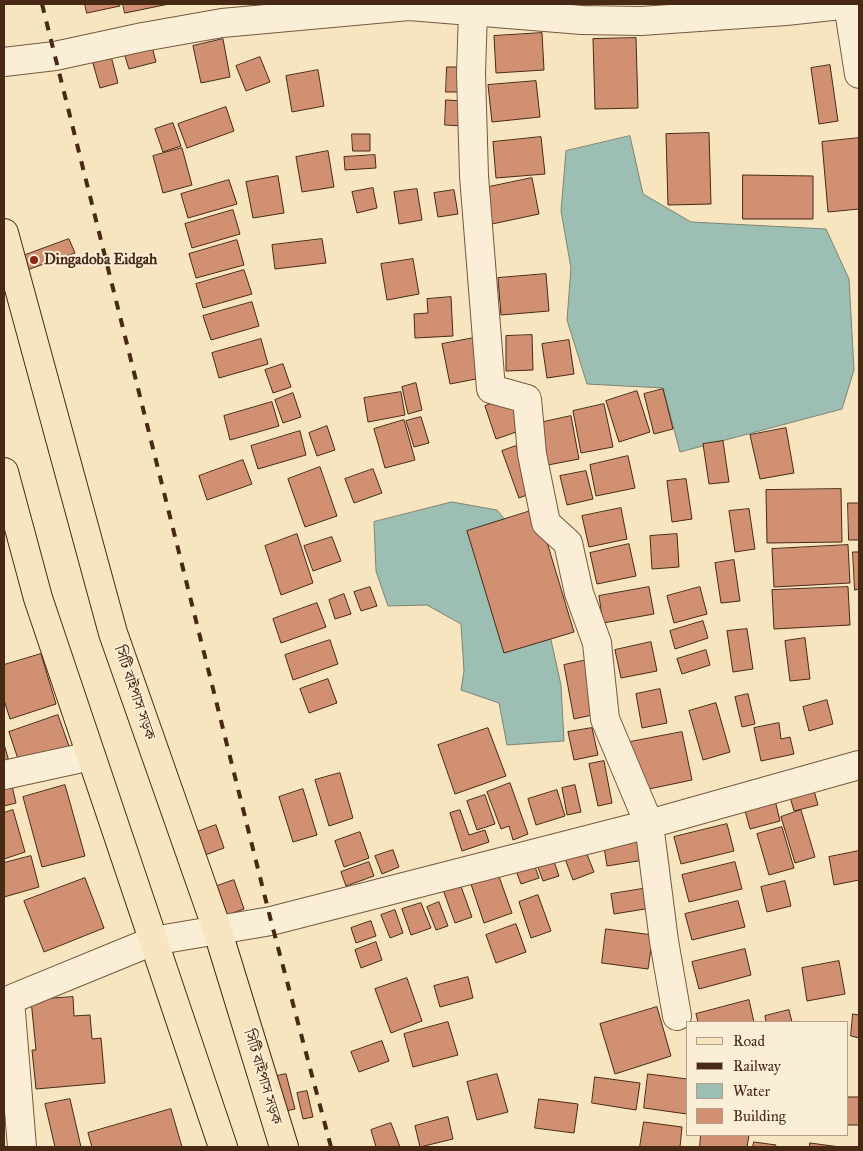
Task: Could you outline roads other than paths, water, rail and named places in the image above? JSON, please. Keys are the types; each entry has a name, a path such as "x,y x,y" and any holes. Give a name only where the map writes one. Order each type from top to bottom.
{"main road":[{"name":"সিটি বাইপাস সড়ক","path":"4,233 113,633 217,929 284,1147"},
{"path":"4,472 38,598 223,1147"}],"street":[{"path":"4,62 55,56 222,23 362,7 409,6 582,20 640,12 786,11 849,4 859,74"},
{"path":"473,11 471,73 474,176 491,389 527,399 532,454 546,523 568,543 580,593 597,643 605,719 649,824 664,941 677,1016"},
{"path":"4,775 91,756"},
{"path":"22,1147 7,1001 153,941 271,921 649,824 859,765"}],"water":[{"path":"630,136 643,194 691,222 826,229 849,279 854,370 842,409 680,452 663,388 587,384 567,320 571,268 561,211 566,151"},
{"path":"452,502 497,510 535,556 541,595 561,685 564,741 507,745 499,703 461,690 464,671 461,624 427,605 388,606 376,571 374,522"}],"railway":[{"path":"42,4 271,921 331,1147"}],"place":[{"name":"Dingadoba Eidgah","path":"34,260"}]}
